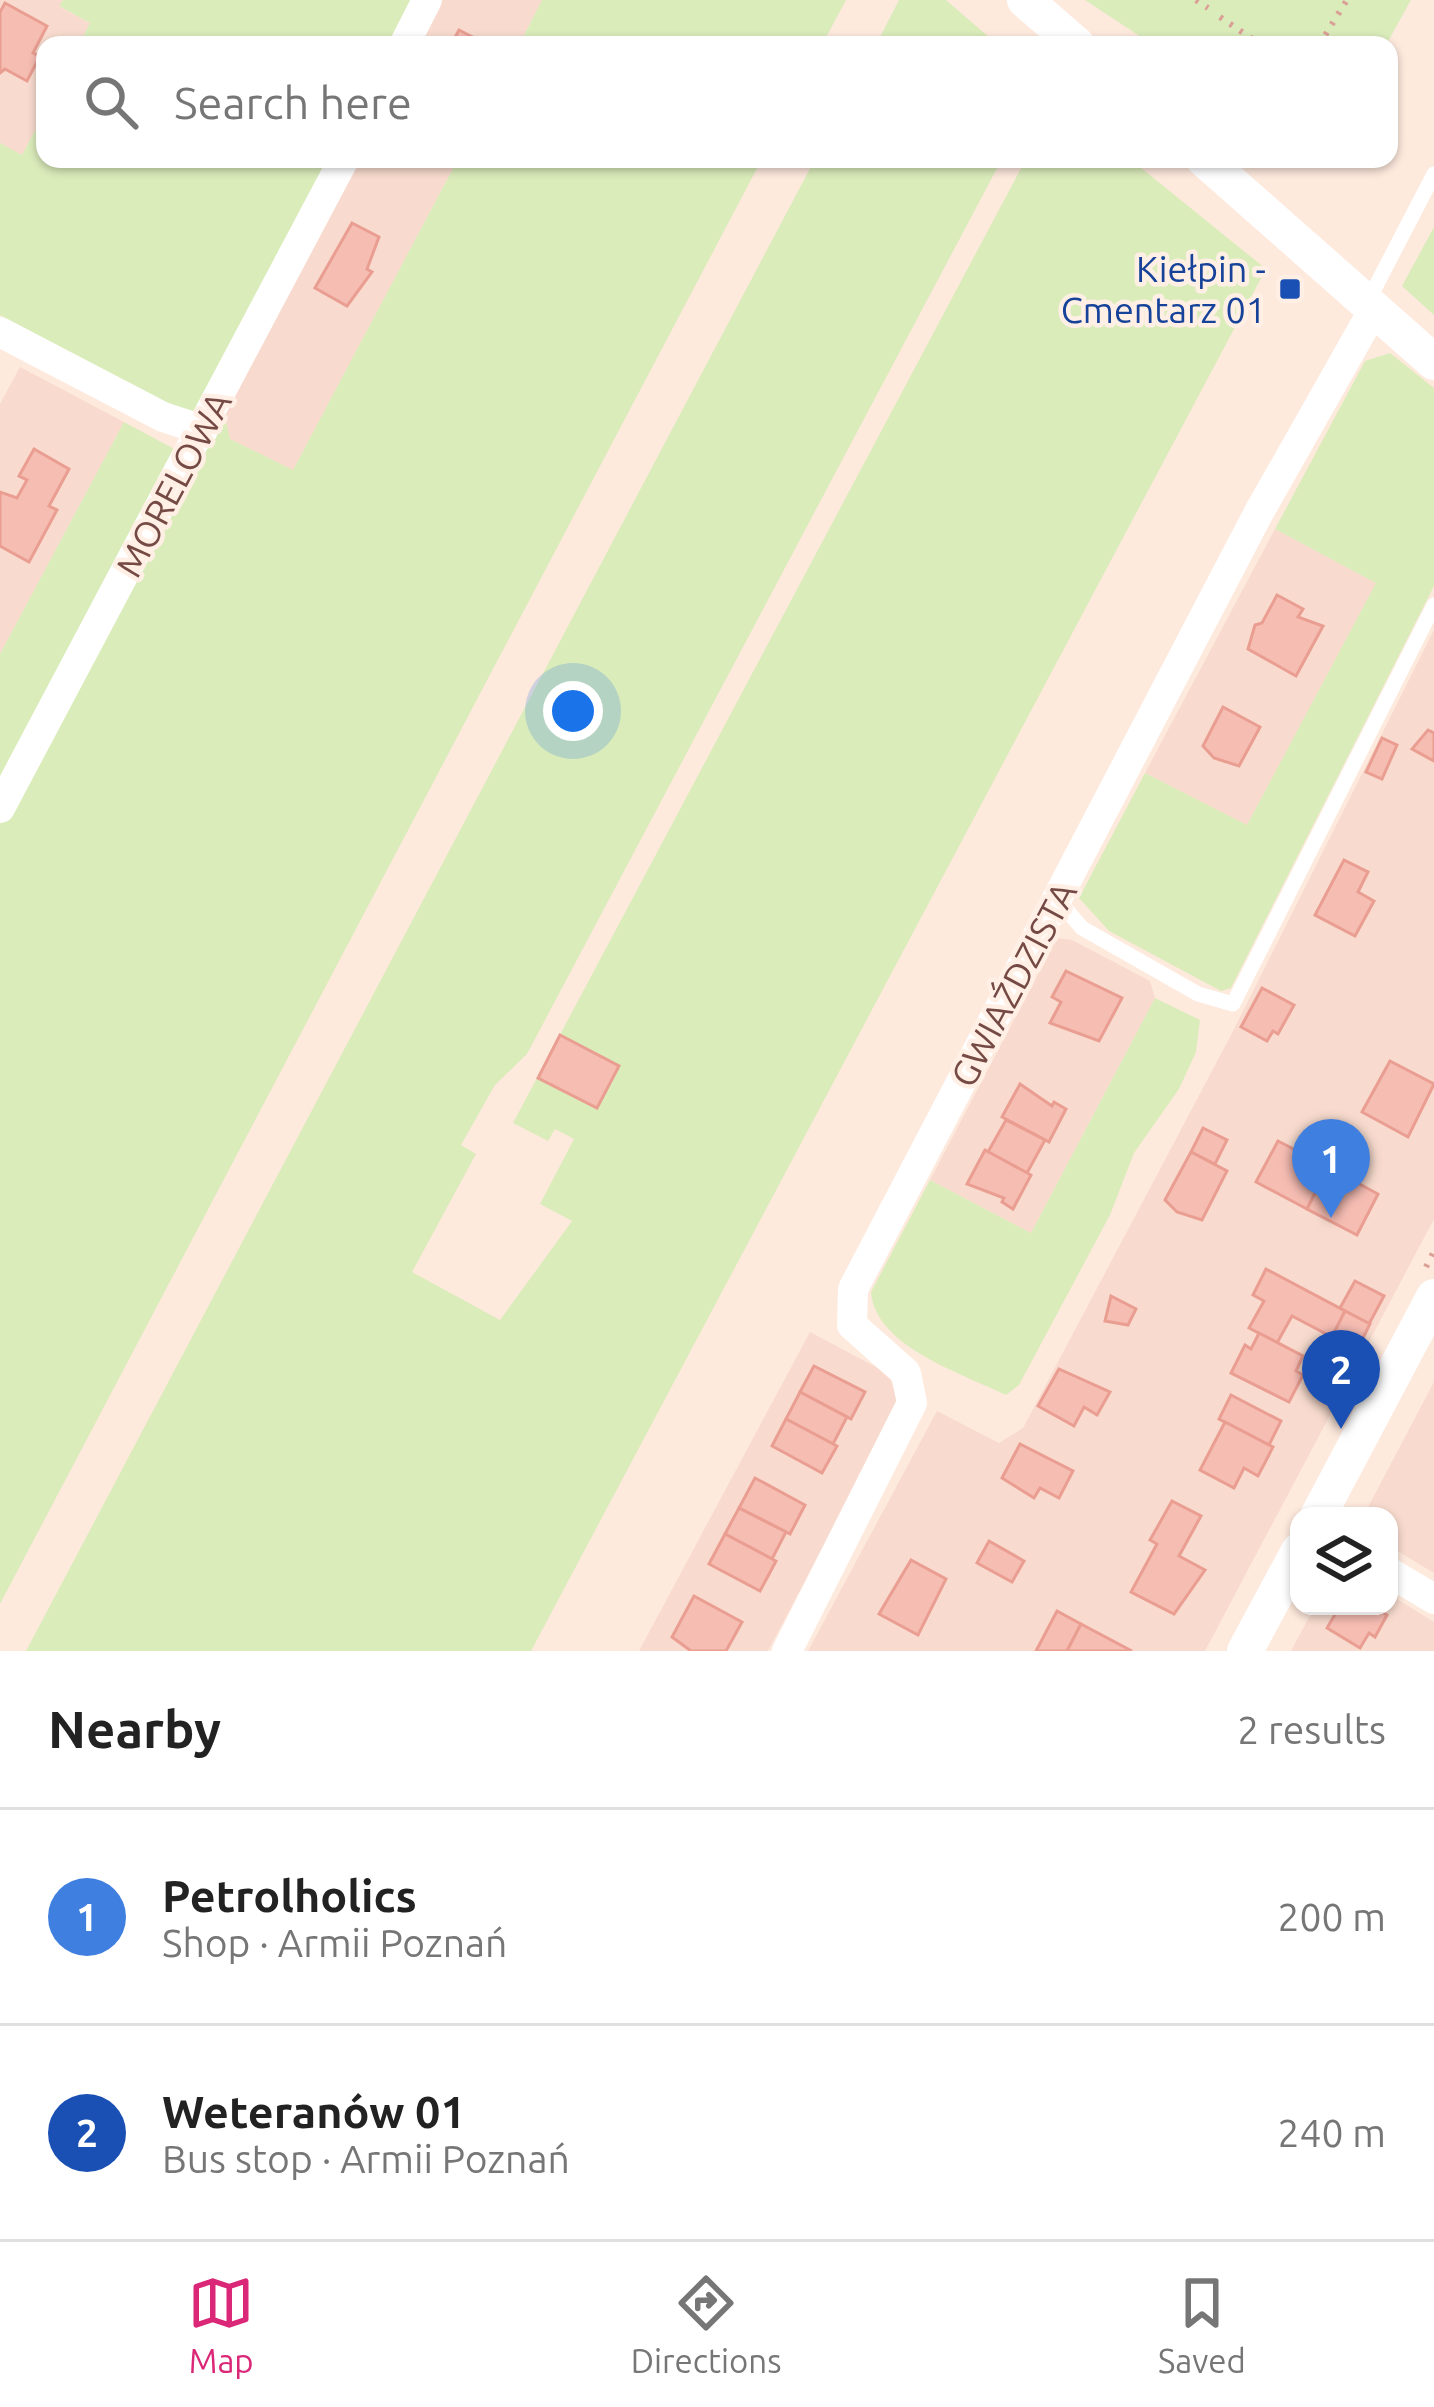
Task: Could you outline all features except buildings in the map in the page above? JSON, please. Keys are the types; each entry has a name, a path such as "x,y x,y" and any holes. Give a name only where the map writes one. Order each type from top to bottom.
{"street":[{"path":"409,36 428,0"},
{"path":"1025,0 1067,36"},
{"name":"MORELOWA","path":"0,808 339,168"},
{"path":"1214,168 1434,362"},
{"name":"GWIAŹDZISTA","path":"787,1651 912,1403 906,1373 852,1325 853,1289 1369,308"},
{"path":"0,332 163,416 202,430"},
{"path":"1323,1507 1434,1298"},
{"path":"1246,1651 1290,1568"},
{"path":"1398,1577 1434,1599"}],"lane":[{"path":"1369,308 1434,174"},
{"path":"1057,899 1082,928 1198,994 1233,1004 1434,604"}],"path":[{"path":"1196,0 1208,8"},
{"path":"1325,36 1347,0"},
{"path":"1220,17 1248,36"}],"shaded area":[{"path":"0,0 63,0 60,7 90,23 84,36 36,36 36,129 22,156 0,143"},
{"path":"439,0 542,0 524,36 420,36"},
{"path":"350,168 453,168 293,471 230,439 223,408"},
{"path":"20,367 124,422 0,654 0,404"},
{"path":"1275,529 1377,583 1247,826 1145,773"},
{"path":"1434,630 1434,1219 1205,1651 808,1651 937,1411 999,1443 1023,1428 1231,1035"},
{"path":"1057,938 1072,940 1150,981 1155,998 1031,1233 930,1180"},
{"path":"810,1332 889,1374 898,1405 768,1651 639,1651"},
{"path":"1434,1382 1434,1573 1398,1551 1398,1507 1368,1507"},
{"path":"1398,1600 1434,1622 1434,1651 1291,1651 1310,1615 1398,1615"}],"green space":[{"path":"63,0 416,0 397,36 84,36 90,23 59,6"},
{"path":"542,0 846,0 827,36 524,36"},
{"path":"899,0 946,0 988,36 881,36"},
{"path":"1085,0 1411,0 1391,36 1139,36"},
{"path":"36,129 36,168 326,168 193,418 0,315 0,143 22,155"},
{"path":"453,168 757,168 0,1604 0,824 223,408 230,439 293,470"},
{"path":"810,168 997,168 527,1054 495,1085 461,1145 476,1154 412,1272 500,1320 572,1221 540,1204 574,1139 555,1129 548,1141 513,1123 1021,168 1141,168 1266,269 531,1651 26,1651"},
{"path":"1434,227 1434,315 1402,286"},
{"path":"1390,353 1434,388 1434,586 1231,988 1221,991 1109,931 1079,898 1145,773 1247,825 1376,583 1275,529 1365,361"},
{"path":"124,422 180,452 0,793 0,654"},
{"path":"1155,998 1200,1020 1196,1052 1179,1089 1134,1153 1110,1215 1019,1385 1006,1395 904,1343 876,1311 871,1292 930,1180 1031,1233"}],"place":[{"name":"Kiełpin - Cmentarz 01","path":"1290,289"},
{"name":"Petrolholics","path":"1331,1218"},
{"name":"Weteranów 01","path":"1341,1429"}]}
